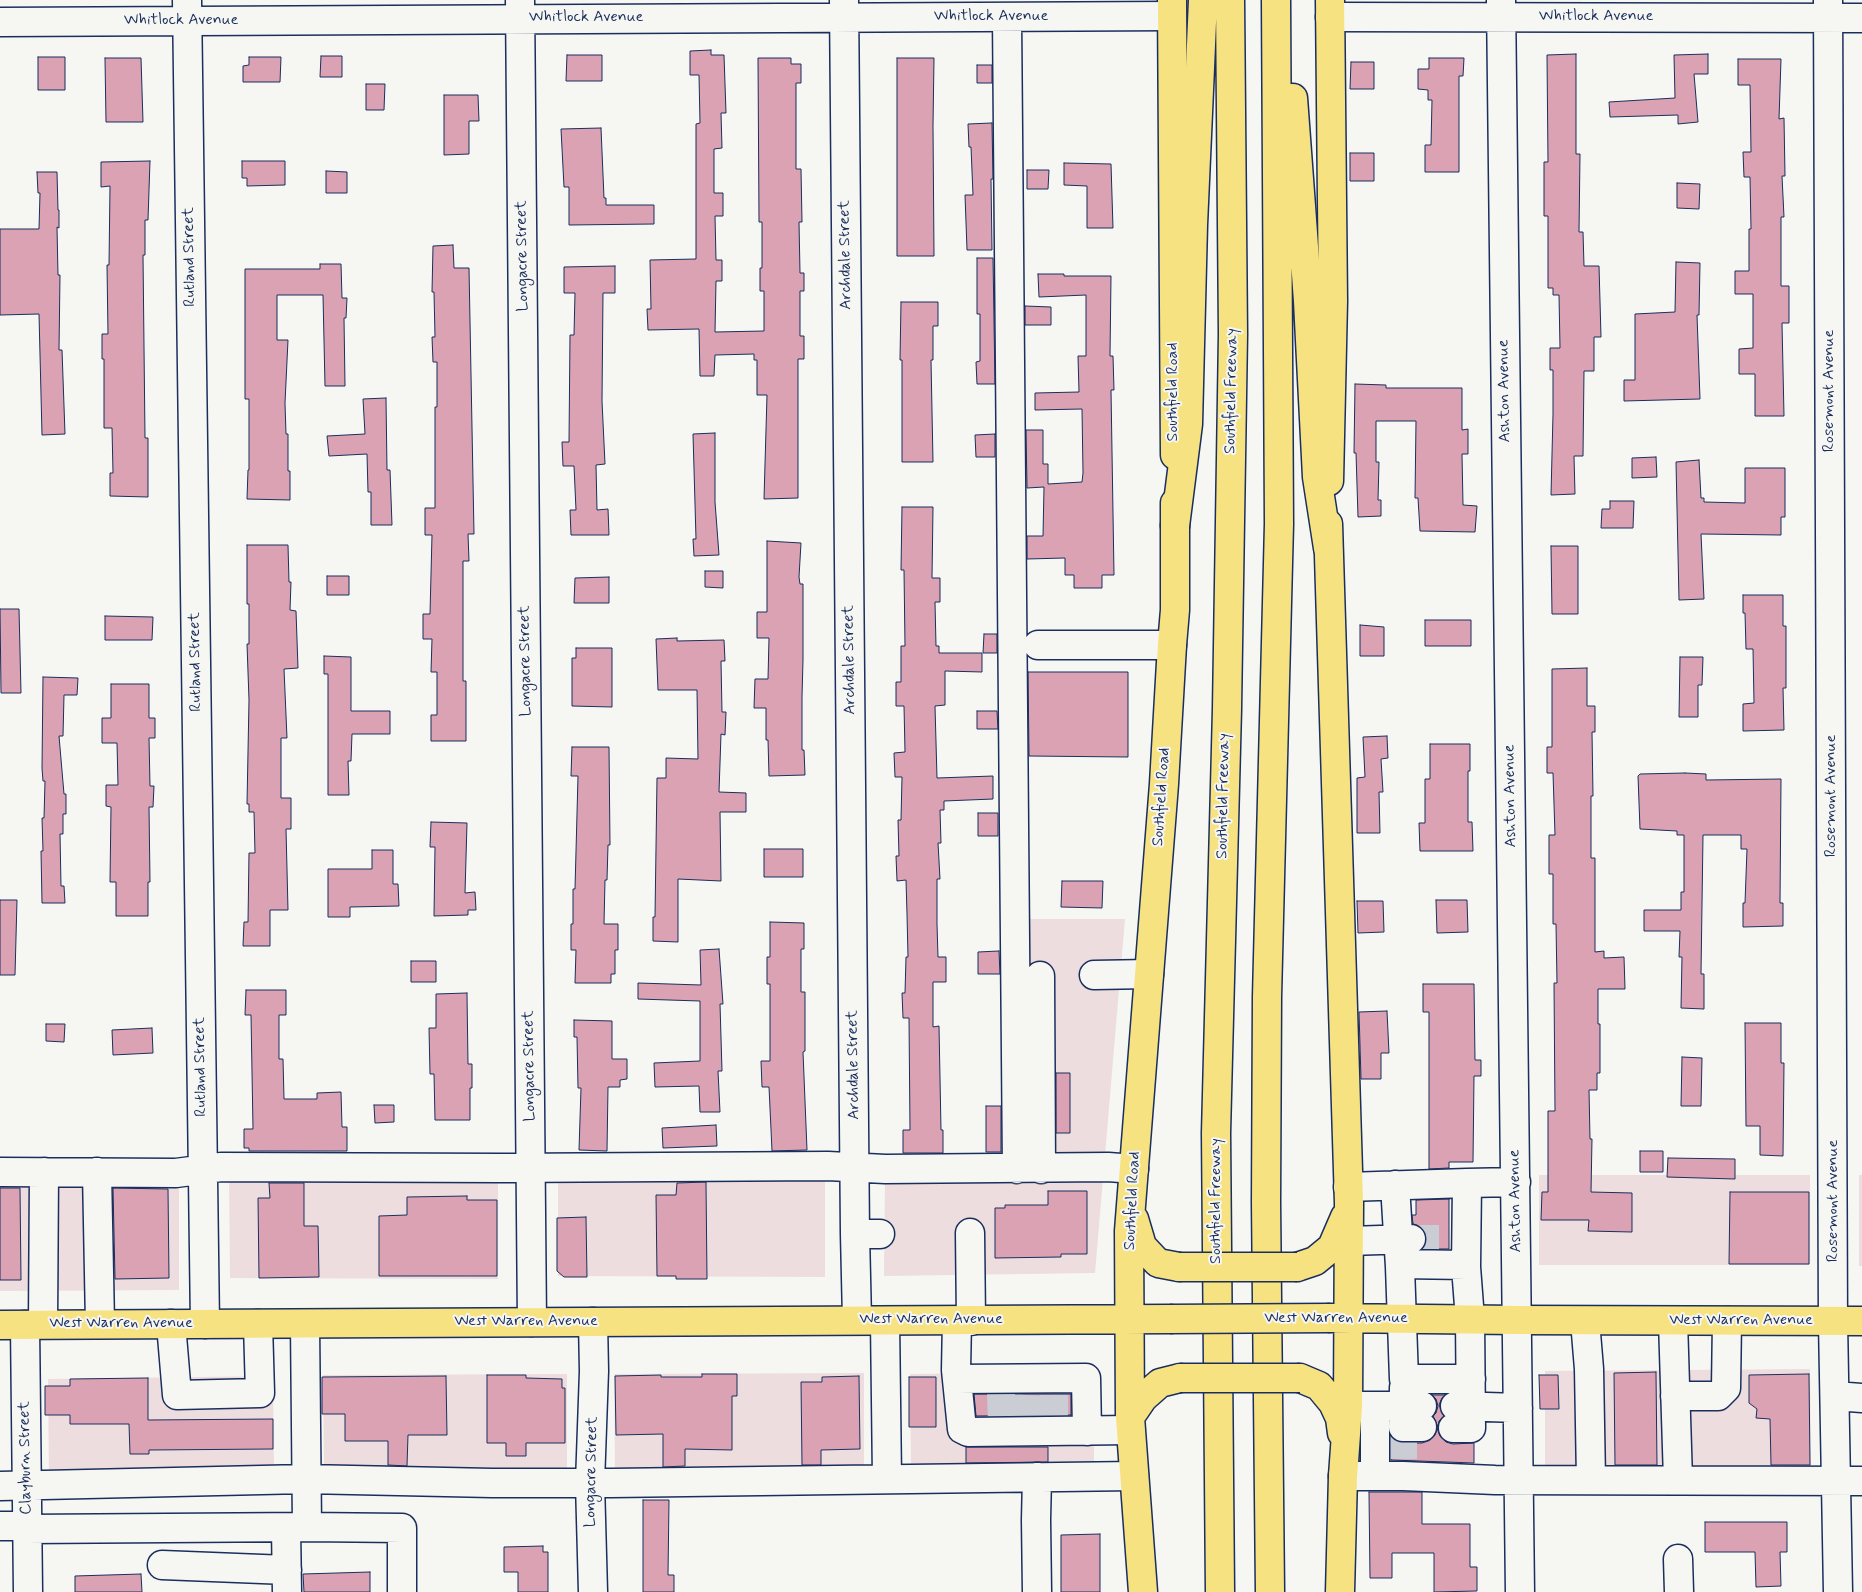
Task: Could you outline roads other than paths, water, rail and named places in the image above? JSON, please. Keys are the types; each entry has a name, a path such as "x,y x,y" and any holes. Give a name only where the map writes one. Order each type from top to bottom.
{"main road":[{"path":"1175,526 1188,424 1193,225 1203,0"},
{"name":"Southfield Freeway","path":"1220,1592 1216,1133 1227,699 1233,334 1230,0"},
{"path":"1270,1592 1266,1192 1267,997 1279,524 1276,0"},
{"path":"1286,0 1308,301 1317,476 1328,548"},
{"name":"Southfield Road","path":"1143,1592 1130,1424 1129,1231 1175,610 1172,8"},
{"path":"1330,8 1333,301 1329,411 1328,548 1348,1195 1348,1241 1339,1318 1348,1406 1340,1592"},
{"path":"1131,1210 1142,1246 1158,1263 1179,1267 1297,1267 1315,1262 1332,1247 1341,1228 1348,1195"},
{"name":"West Warren Avenue","path":"23,1325 1339,1318 1585,1321 1862,1321"},
{"path":"1130,1424 1143,1398 1160,1383 1180,1378 1300,1378 1319,1386 1333,1403 1340,1418 1344,1467"}],"street":[{"name":"Whitlock Avenue","path":"0,22 187,10 844,9 1007,17 1172,8"},
{"name":"Whitlock Avenue","path":"1330,8 1828,9 1862,18"},
{"name":"Longacre Street","path":"521,9 532,1322"},
{"name":"Archdale Street","path":"844,9 855,1167 867,1234 857,1320"},
{"name":"Ashton Avenue","path":"1501,9 1520,1592"},
{"name":"Rosemont Avenue","path":"1828,9 1833,1322 1835,1396 1849,1481 1838,1592"},
{"name":"Rutland Street","path":"187,10 205,1324"},
{"path":"1007,17 1029,1169"},
{"path":"1038,645 1172,645"},
{"path":"1094,975 1149,974"},
{"path":"1029,1169 1040,976"},
{"path":"0,1172 176,1172 221,1167 1134,1169"},
{"name":"Clayburn Street","path":"28,1592 23,1325 44,1172"},
{"path":"97,1172 100,1324"},
{"path":"1348,1195 1395,1185 1516,1182"},
{"path":"1467,1183 1459,1237 1470,1319 1471,1379 1459,1414 1518,1408"},
{"path":"1375,1476 1409,1434 1404,1379 1402,1318 1403,1236 1395,1185"},
{"path":"970,1233 964,1321 957,1379 962,1429 968,1432 1014,1427 1054,1427 1087,1431 1130,1424"},
{"path":"1348,1241 1403,1236 1459,1237"},
{"path":"885,1320 887,1479"},
{"path":"1585,1321 1590,1369 1591,1480"},
{"path":"1673,1321 1678,1480"},
{"path":"1675,1396 1718,1396 1726,1388 1727,1321"},
{"name":"Longacre Street","path":"593,1322 594,1371 590,1483 593,1592"},
{"path":"171,1324 177,1394 260,1394 258,1324"},
{"path":"162,1565 287,1581 305,1479 305,1324"},
{"path":"957,1379 1014,1386 1054,1385 1086,1378 1087,1431"},
{"path":"1404,1379 1471,1379"},
{"path":"1835,1396 1862,1398"},
{"path":"1348,1406 1375,1406 1409,1434 1519,1480 1849,1481"},
{"path":"1375,1406 1375,1476"},
{"path":"1344,1467 1375,1476"},
{"path":"0,1486 305,1479 590,1483 1134,1476"},
{"path":"1037,1477 1037,1592"},
{"path":"0,1526 402,1528 402,1592"},
{"path":"1678,1559 1678,1592"}],"tunnel":[{"path":"1411,1239 1449,1239"},
{"path":"1026,1423 1027,1392"},
{"path":"1054,1392 1054,1423"},
{"path":"1001,1393 1002,1423"},
{"path":"1403,1434 1403,1459"}]}
